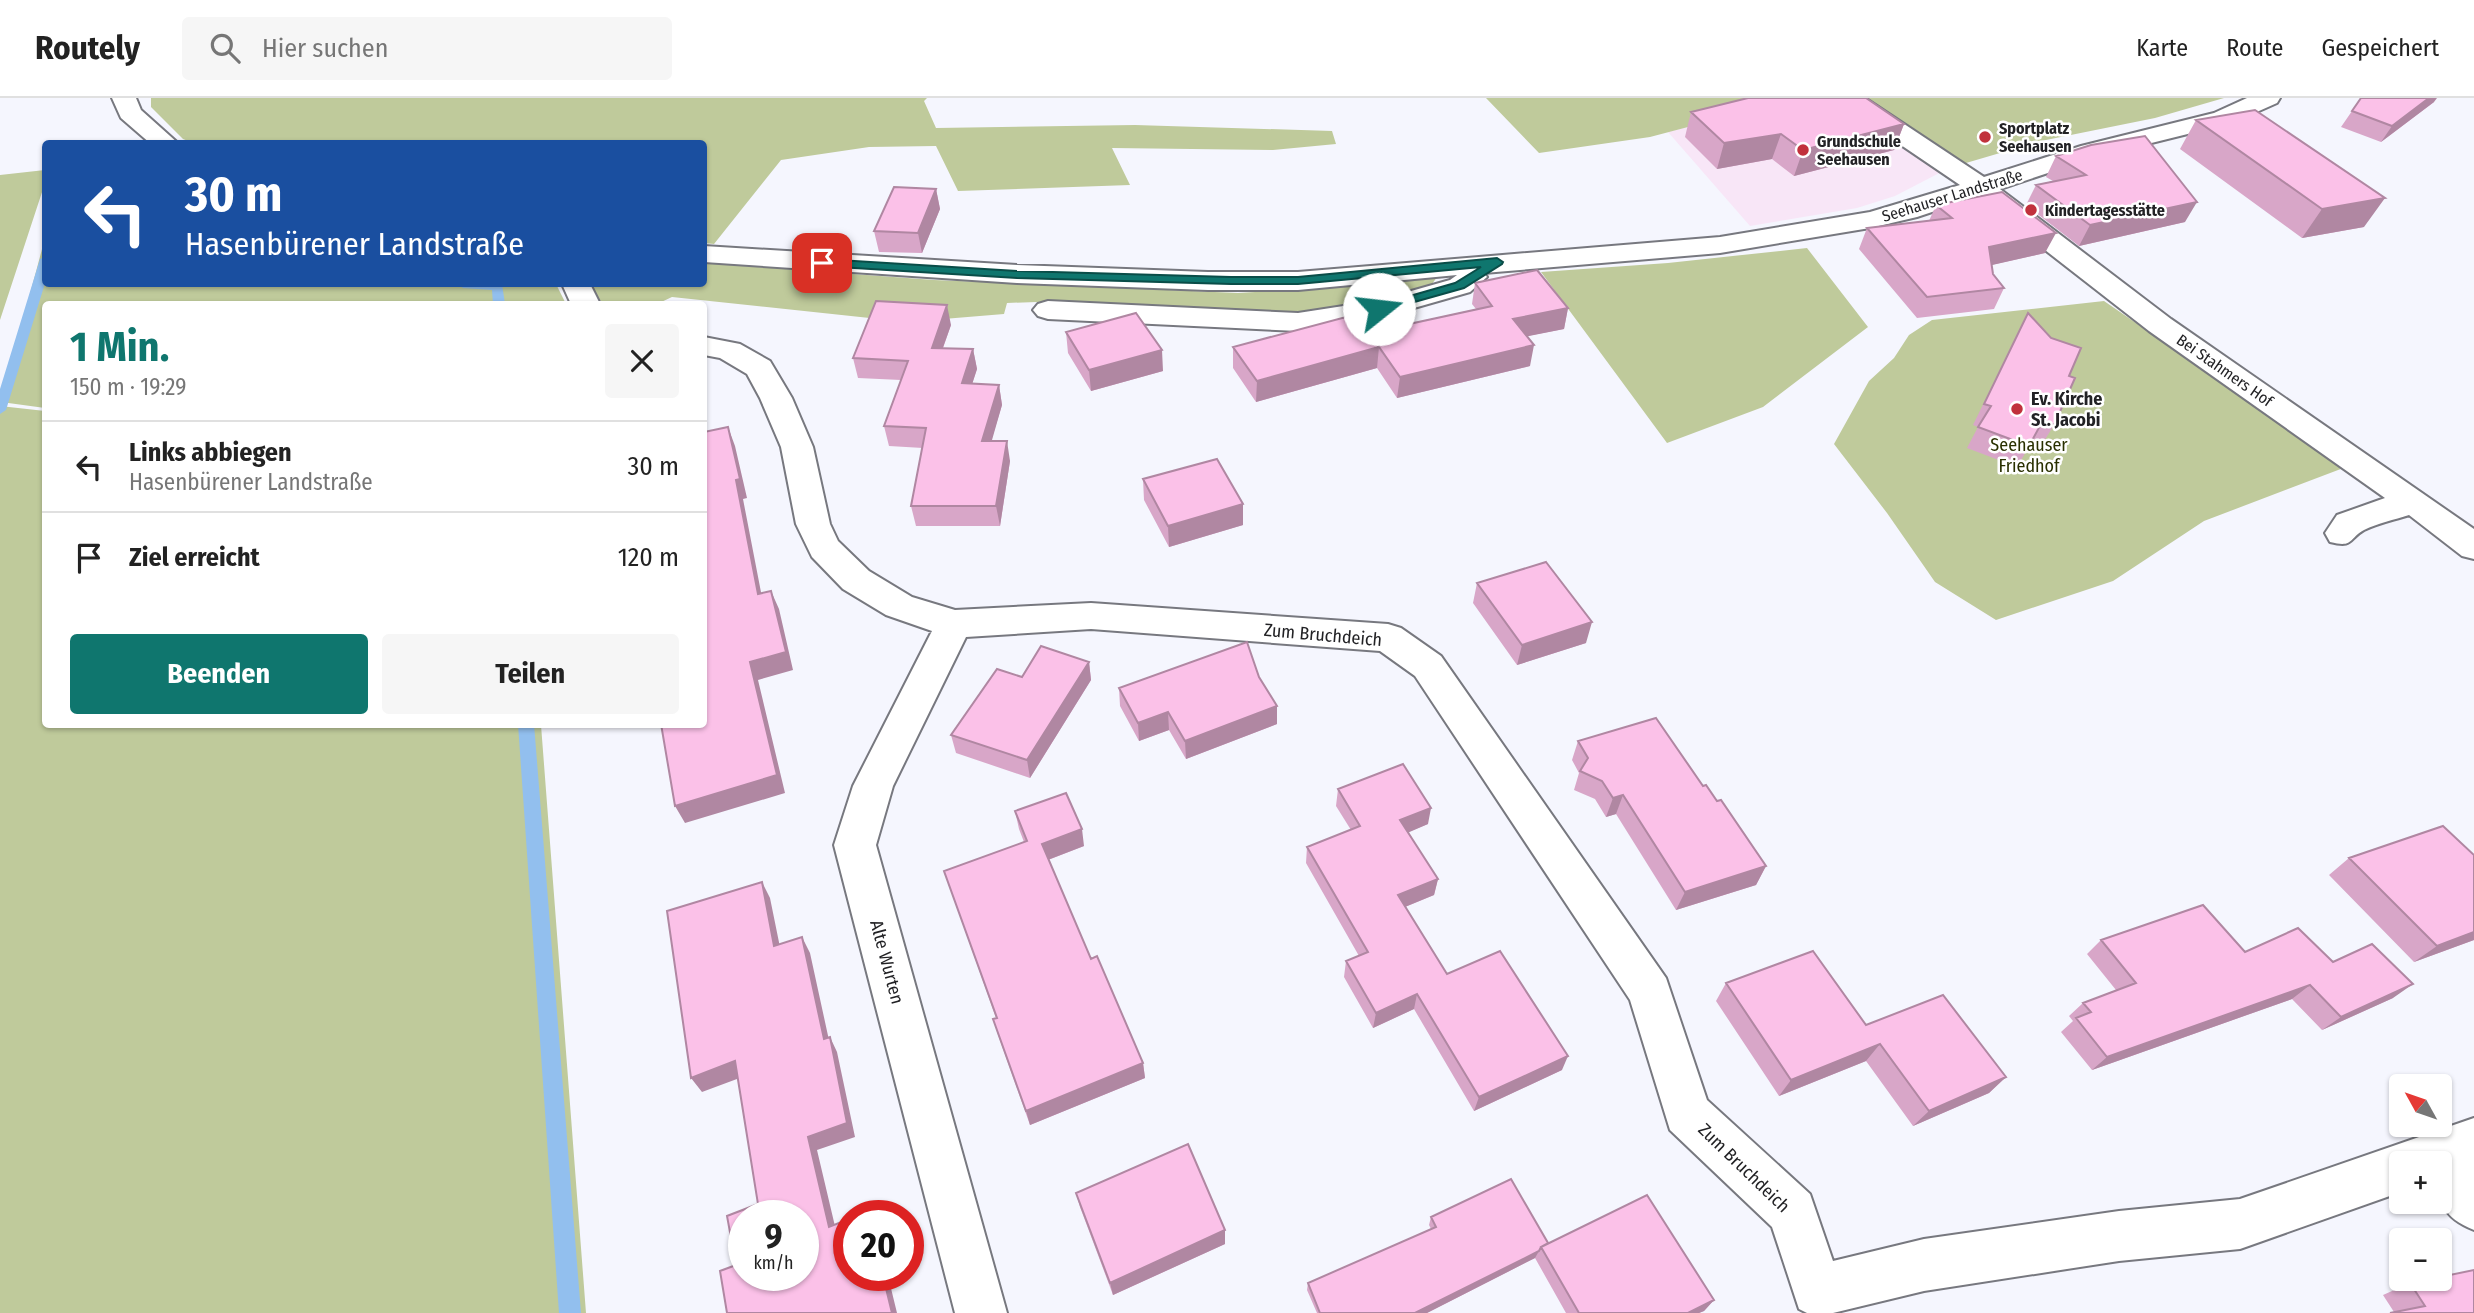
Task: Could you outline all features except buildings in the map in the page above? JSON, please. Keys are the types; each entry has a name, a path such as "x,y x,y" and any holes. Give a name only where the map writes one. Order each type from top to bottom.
{"street":[{"path":"124,98 130,113 162,140"},
{"name":"Bei Stahmers Hof","path":"1848,98 1981,187 2160,325 2413,501 2474,547"},
{"name":"Seehauser Landstraße","path":"707,254 1017,274 1208,281 1298,281 1720,245 1870,220 2090,151 2222,118 2268,98"},
{"path":"1048,310 1298,322 1379,309 1460,286 1497,262"},
{"name":"Zum Bruchdeich","path":"707,346 729,351 759,368 776,398 797,447 813,524 824,548 856,580 899,606 954,624 1091,616 1388,638 1428,666 1650,992 1687,1114 1792,1212 1819,1302 1924,1265 2119,1236 2240,1224 2389,1172"},
{"path":"2342,533 2349,523 2413,501"},
{"name":"Alte Wurten","path":"954,624 873,786 855,845 981,1313"},
{"name":"Zum Bruchdeich","path":"2452,1180 2474,1205"}],"shaded area":[{"name":"Grundschule Seehausen","path":"1798,98 1847,98 1949,168 1895,196 1857,208 1750,226 1668,132"}],"green space":[{"path":"151,98 927,98 924,101 936,128 1135,125 1332,131 1336,144 1273,150 1112,148 1130,185 958,191 936,146 869,147 781,160 714,244 707,243 707,140 186,140 151,107"},
{"path":"1486,98 1798,98 1650,137 1539,153"},
{"name":"Sportplatz Seehausen","path":"1847,98 2224,98 2155,118 2041,141 1949,168"},
{"path":"42,170 42,192 0,320 0,175"},
{"path":"1807,248 1868,327 1763,407 1667,443 1541,272 1668,263"},
{"path":"42,249 42,287 558,287 564,301 42,301 42,408 1,402"},
{"path":"707,263 934,280 1238,293 1362,286 1440,273 1432,284 1380,299 1299,313 1161,309 1064,301 1007,303 1004,314 907,322 672,297 663,301 601,301 590,287 707,287"},
{"name":"Seehauser Friedhof","path":"2104,301 2346,467 2204,521 2113,581 1996,620 1935,582 1834,444 1869,381 1894,358 1909,335 1932,320"},
{"path":"0,406 42,411 42,728 541,728 586,1313 0,1313"}],"waterway":[{"path":"0,410 42,272"},
{"path":"498,287 499,301"},
{"path":"526,728 570,1313"}],"place":[{"name":"Sportplatz Seehausen","path":"1985,137"},
{"name":"Grundschule Seehausen","path":"1803,150"},
{"name":"Kindertagesstätte","path":"2031,210"},
{"name":"Ev. Kirche St. Jacobi","path":"2017,409"}],"route":[{"path":"822,263 1017,274 1208,281 1298,281 1497,262 1460,286 1379,309"}]}
